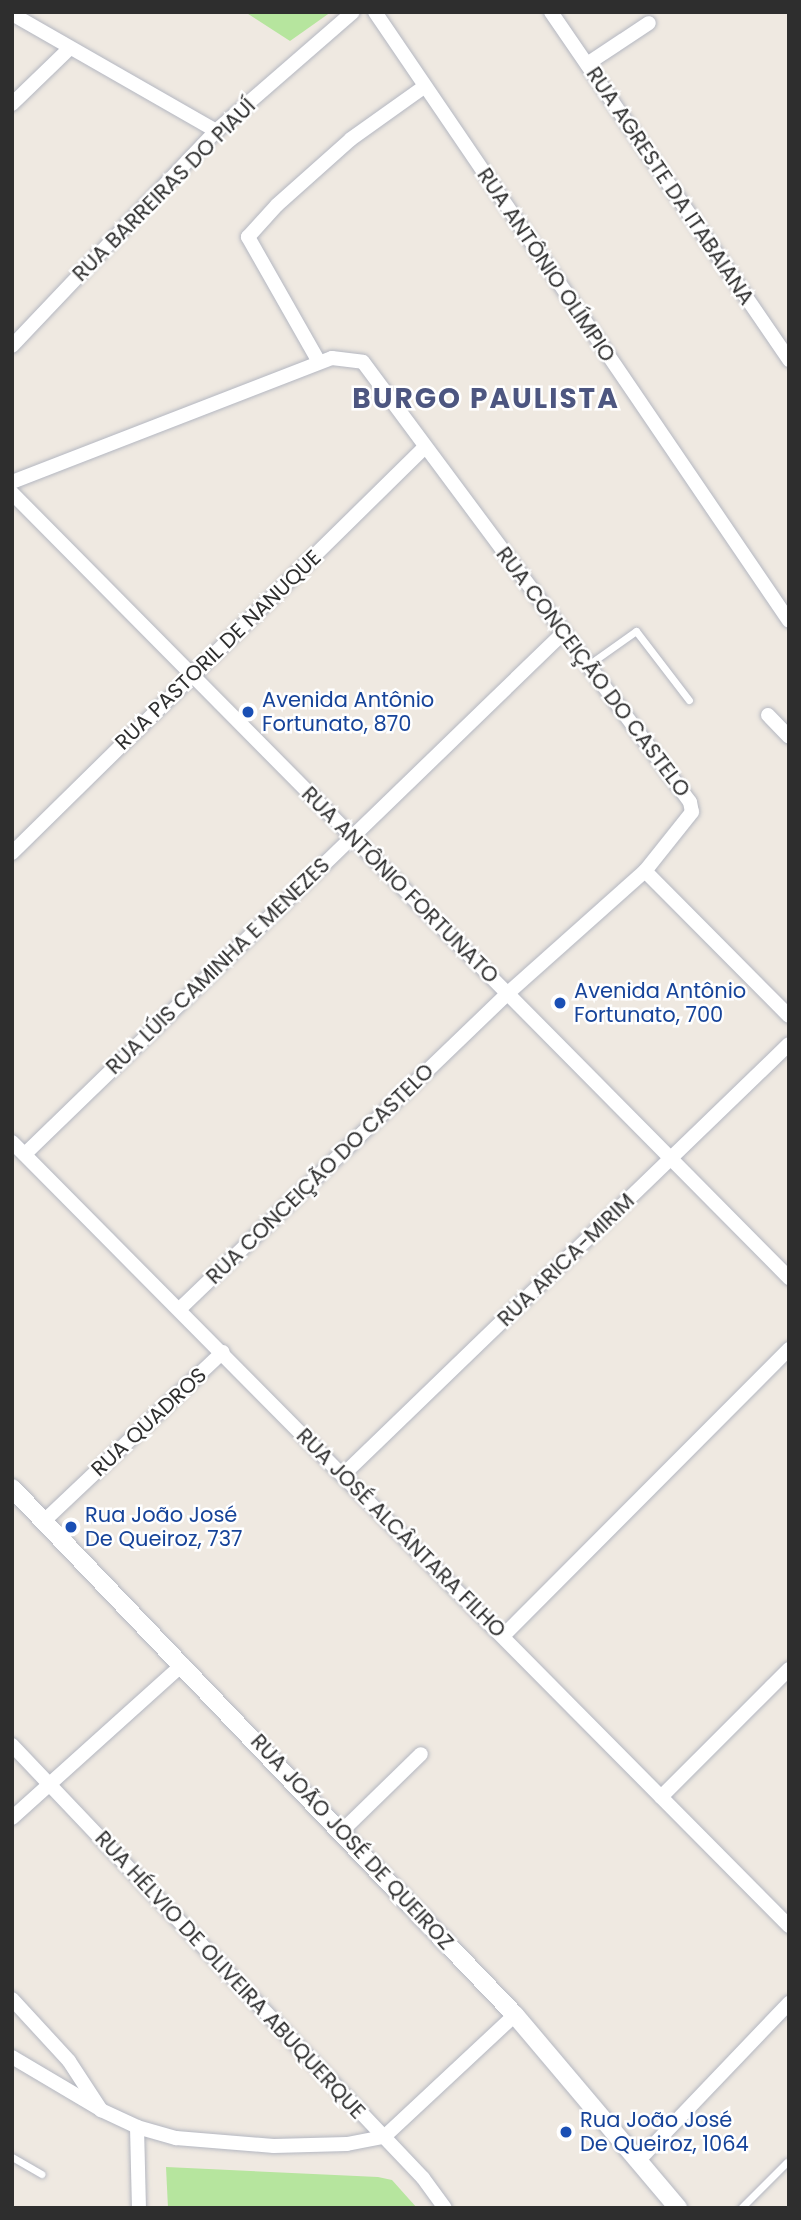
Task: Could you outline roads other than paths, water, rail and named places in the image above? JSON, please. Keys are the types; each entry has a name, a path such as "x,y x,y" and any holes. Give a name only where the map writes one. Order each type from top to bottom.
{"street":[{"name":"RUA BARREIRAS DO PIAUÍ","path":"12,346 216,131 353,12"},
{"name":"RUA ANTÔNIO OLÍMPIO","path":"375,12 789,621"},
{"name":"RUA AGRESTE DA ITABAIANA","path":"551,12 789,360"},
{"path":"12,14 68,50 216,131"},
{"path":"587,64 649,23"},
{"path":"12,104 68,50"},
{"path":"319,362 248,237 277,205 351,139 424,86"},
{"name":"RUA CONCEIÇÃO DO CASTELO","path":"12,482 319,362 342,356 363,362 690,802 689,821 645,871 507,994 180,1309"},
{"name":"RUA PASTORIL DE NANUQUE","path":"12,853 425,447"},
{"name":"RUA ANTÔNIO FORTUNATO","path":"12,492 507,994 673,1157 789,1278"},
{"name":"RUA LÚIS CAMINHA E MENEZES","path":"25,1154 351,835 563,633"},
{"path":"768,715 789,737"},
{"path":"645,871 789,1016"},
{"name":"RUA ARICA-MIRIM","path":"343,1475 789,1044"},
{"name":"RUA JOSÉ ALCÂNTARA FILHO","path":"12,1142 789,1926"},
{"path":"503,1636 789,1349"},
{"name":"RUA QUADROS","path":"44,1521 223,1352"},
{"name":"RUA JOÃO JOSÉ DE QUEIROZ","path":"12,1488 183,1664 515,2015 678,2208"},
{"path":"12,1818 183,1664"},
{"path":"661,1797 789,1669"},
{"name":"RUA HÉLVIO DE OLIVEIRA ABUQUERQUE","path":"12,1745 384,2137 445,2208"},
{"path":"342,1831 421,1754"},
{"path":"12,1998 69,2061 102,2110"},
{"path":"640,2160 789,2003"},
{"path":"12,2057 102,2110 137,2127 176,2137 274,2146 348,2144 384,2137 445,2073 515,2015"},
{"path":"137,2127 139,2208"}],"lane":[{"path":"587,665 629,632 636,631 689,700"},
{"path":"12,2157 42,2174"},
{"path":"741,2208 787,2162"}],"place":[{"name":"Avenida Antônio Fortunato, 870","path":"248,712"},
{"name":"Avenida Antônio Fortunato, 700","path":"560,1003"},
{"name":"Rua João José De Queiroz, 737","path":"71,1527"},
{"name":"Rua João José De Queiroz, 1064","path":"566,2132"}],"district":[{"name":"BURGO PAULISTA","path":"486,399"}]}
